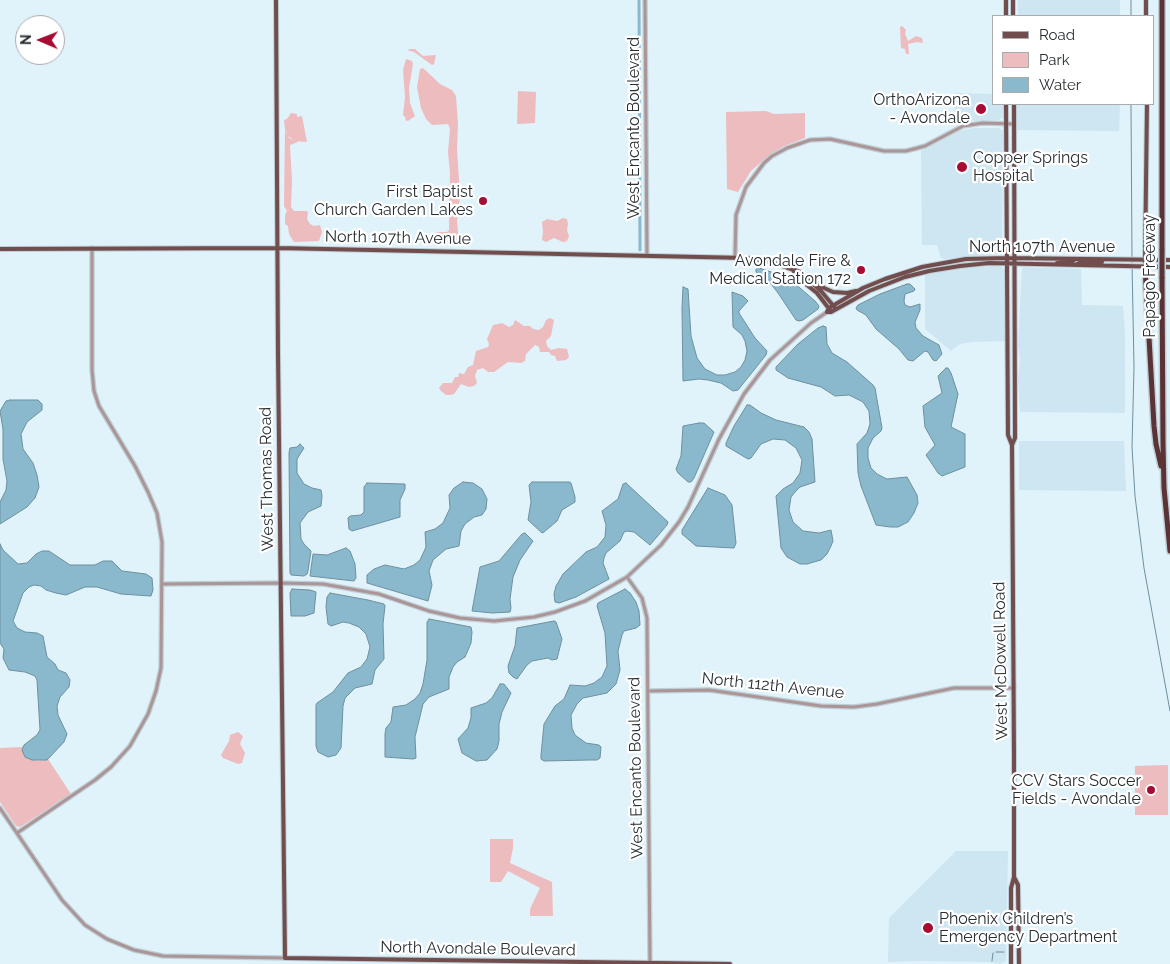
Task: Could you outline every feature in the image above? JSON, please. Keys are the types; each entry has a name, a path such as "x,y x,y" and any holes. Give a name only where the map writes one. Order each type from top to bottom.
{"highway":[{"name":"Papago Freeway","path":"1162,0 1164,479 1170,551"},
{"path":"1145,267 1154,426 1164,479"}],"main road":[{"name":"West Thomas Road","path":"276,0 285,958"},
{"path":"1006,0 1006,15"},
{"path":"1013,0 1014,15"},
{"path":"1146,0 1146,15"},
{"name":"West McDowell Road","path":"1006,105 1008,435 1012,445 1014,688 1014,877 1011,888 1011,964"},
{"name":"West McDowell Road","path":"1012,445 1015,438 1016,258 1014,105"},
{"path":"1145,267 1147,105"},
{"name":"North 107th Avenue","path":"0,249 278,248 735,257 763,260 800,272 807,277 831,309"},
{"name":"North 107th Avenue","path":"831,309 863,288 876,282 908,271 966,259 1170,260"},
{"path":"1053,265 1059,262 1072,262 1075,259"},
{"path":"1075,265 1079,263 1107,262 1109,260"},
{"name":"North 107th Avenue","path":"831,309 878,287 905,277 937,269 978,264 1170,267"},
{"name":"North 107th Avenue","path":"793,270 797,277 817,293 831,309"},
{"path":"807,277 833,292 847,293 863,288"},
{"path":"876,282 878,287"},
{"name":"West McDowell Road","path":"1014,877 1018,885 1019,964"},
{"name":"North Avondale Boulevard","path":"285,958 730,964"}],"street":[{"name":"West Encanto Boulevard","path":"645,0 647,255"},
{"path":"735,257 736,215 746,187 761,166 772,156 787,148 810,140 830,139 884,150 906,151 925,146 960,127 978,124 1014,124"},
{"path":"17,833 103,774 130,746 142,727 153,701 162,668 162,542 160,527 153,502 135,466 99,406 94,391 92,370 92,248"},
{"path":"162,584 280,583 341,586 379,594 437,613 460,618 494,621 516,620 555,612 591,598 627,577 655,552 679,522 698,488 731,414 744,394 770,360 811,323 831,309"},
{"name":"West Encanto Boulevard","path":"627,577 642,598 647,611 650,964"},
{"name":"North 112th Avenue","path":"648,691 709,690 821,706 854,707 954,688 1014,688"},
{"path":"0,808 67,907 92,930 120,946 138,952 163,956 285,958"}],"shaded area":[{"path":"1018,0 1120,0 1120,15 1018,15"},
{"path":"954,93 992,94 992,105 1003,105 1003,117 999,120 970,121 955,125"},
{"path":"1017,105 1120,105 1119,131 1017,130"},
{"path":"974,128 999,128 1003,131 1002,247 998,254 944,259 941,258 937,245 922,245 921,151 960,131"},
{"path":"998,266 1004,270 1005,341 960,344 951,351 925,329 925,274 957,268"},
{"path":"1022,267 1081,269 1082,305 1123,306 1125,332 1125,413 1020,412 1018,381 1020,358 1018,346"},
{"path":"1019,441 1124,441 1126,491 1019,490"},
{"path":"956,851 1008,851 1006,961 1000,964 989,962 888,962 889,918"}],"green space":[{"path":"902,26 906,30 905,34 908,41 916,36 922,38 923,43 908,44 909,54 906,54 905,49 901,48 900,27"},
{"path":"415,49 423,56 436,55 434,64 432,65 414,52 407,50"},
{"path":"406,59 412,61 413,64 409,88 410,103 415,116 408,121 405,120 406,118 403,115 405,97 403,70"},
{"path":"423,68 440,84 452,90 456,96 460,196 457,221 459,242 439,242 433,238 437,232 447,232 449,230 450,173 448,152 450,129 448,124 432,125 426,119 421,108 417,87 420,69"},
{"path":"518,91 536,92 535,123 517,124"},
{"path":"766,111 774,114 805,113 805,138 782,147 767,157 751,171 738,192 727,189 726,112"},
{"path":"291,113 297,114 297,117 302,116 307,142 295,141 288,136 284,120"},
{"path":"285,130 289,138 298,142 290,145 291,207 294,211 308,212 307,219 310,224 314,226 320,225 322,232 319,241 294,242 289,234 288,226 285,224 287,211 284,206"},
{"path":"563,218 567,219 568,224 569,236 567,241 566,239 563,242 554,238 546,242 542,240 542,222 547,219 557,221"},
{"path":"550,318 554,320 551,336 546,341 547,346 551,350 567,349 569,357 566,360 557,361 555,356 549,352 540,352 539,347 535,345 526,354 525,361 521,363 508,362 494,372 488,372 483,368 477,370 475,376 477,383 474,386 469,387 461,384 454,394 450,395 446,395 439,388 443,383 452,383 459,373 464,374 468,367 473,365 476,351 488,347 487,339 493,325 502,323 509,327 513,325 515,320 524,326 530,326 533,329 539,330 543,327 546,320"},
{"path":"238,732 243,736 240,744 245,753 242,763 238,764 223,758 221,755 229,741 230,735"},
{"path":"23,747 22,750 38,761 48,759 71,794 20,827 16,826 0,802 0,748"},
{"name":"CCV Stars Soccer Fields - Avondale","path":"1168,765 1168,815 1135,815 1135,766"},
{"path":"490,839 513,839 510,863 552,882 553,916 530,916 530,909 540,888 508,871 501,882 490,882"}],"water":[{"path":"759,268 793,282 815,301 819,306 818,309 803,320 796,320 771,284 756,272 756,269"},
{"path":"910,284 915,289 905,294 905,305 910,307 920,304 920,310 915,322 916,328 923,336 939,345 942,354 936,361 925,351 913,361 908,360 899,349 876,329 866,315 856,308 858,305 880,294"},
{"path":"683,287 688,289 691,336 697,358 705,369 717,375 735,372 745,360 747,351 745,341 742,335 733,327 732,292 743,296 748,301 739,313 755,338 767,351 766,355 738,390 733,391 721,383 708,380 683,381"},
{"path":"823,326 826,327 827,344 832,353 847,362 875,388 882,428 873,438 868,448 871,468 877,474 887,479 907,477 917,495 918,503 914,513 908,522 898,527 876,525 861,486 858,473 857,444 867,433 870,424 869,411 863,402 849,395 835,396 821,387 788,378 776,370 776,367 798,344"},
{"path":"946,368 951,373 958,394 951,427 965,434 965,467 942,476 926,455 935,445 925,427 923,406 942,393 938,376"},
{"path":"38,400 42,404 42,410 27,422 21,434 23,449 33,463 39,487 35,498 27,507 0,524 0,502 6,490 7,481 3,459 3,429 0,411 6,401"},
{"path":"747,405 776,420 804,427 809,432 812,439 815,482 800,487 796,491 791,497 789,510 793,522 803,531 819,533 831,530 833,541 827,554 821,560 800,564 787,557 781,548 776,496 793,483 800,473 802,460 796,448 785,440 773,439 761,444 751,458 748,459 726,446 734,426"},
{"path":"704,423 714,432 694,478 691,482 688,482 676,469 681,456 683,426"},
{"path":"300,444 304,448 297,459 297,473 304,484 321,490 322,496 321,506 308,512 300,523 301,539 311,551 308,571 304,576 291,575 290,573 289,453 290,448 297,447"},
{"path":"463,482 473,483 482,489 487,499 486,509 482,515 474,517 465,524 461,531 459,546 446,549 433,560 429,571 432,585 428,601 367,583 367,575 374,569 385,565 404,569 420,560 426,547 425,532 435,529 443,523 450,508 449,495 454,488"},
{"path":"532,482 569,482 575,497 575,502 562,510 557,521 542,533 528,520 531,502 529,485"},
{"path":"367,483 405,484 400,500 400,517 352,531 349,529 348,518 361,515 364,512 364,487"},
{"path":"626,483 668,522 667,525 650,545 634,532 624,532 620,541 606,553 604,558 603,563 609,579 576,597 559,603 555,602 556,586 563,574 586,552 597,547 605,537 606,525 602,511 618,499 623,484"},
{"path":"708,488 725,495 732,505 736,543 734,548 696,546 682,534 682,530"},
{"path":"525,533 533,541 520,560 513,577 510,612 472,611 480,567 499,561 522,534"},
{"path":"0,544 3,550 18,564 27,563 42,551 49,551 70,565 95,565 103,561 112,561 122,571 146,574 152,578 153,590 151,596 121,594 97,587 85,587 66,595 34,585 23,593 13,621 17,628 25,632 37,633 43,636 47,657 55,664 58,670 66,673 70,680 69,687 60,697 57,706 58,715 67,734 64,742 47,760 32,760 25,757 22,750 24,745 37,735 40,730 37,680 35,676 25,672 9,670 3,658 4,649 0,643"},
{"path":"346,548 350,551 355,564 356,578 354,581 310,576 313,554 327,555"},
{"path":"292,589 316,592 314,613 305,616 291,616 290,593"},
{"path":"625,589 636,602 640,625 624,631 622,635 618,651 620,670 616,684 607,693 583,698 571,715 572,728 575,735 586,743 599,745 601,747 600,758 597,760 544,761 541,759 541,755 544,724 555,706 564,699 570,685 585,686 594,683 602,677 607,666 605,633 597,606 598,603"},
{"path":"330,593 368,600 384,604 385,606 383,624 384,659 375,670 372,684 355,688 345,698 341,748 336,755 328,757 318,752 316,746 316,705 333,692 348,673 361,667 367,659 370,647 366,634 359,627 343,622 331,626 328,624 326,607 327,597"},
{"path":"429,619 471,627 471,643 465,657 453,667 449,677 449,689 429,697 423,704 415,737 416,758 385,757 385,734 386,728 391,722 393,707 406,705 415,699 420,693 423,684 427,660 427,622"},
{"path":"554,621 562,639 557,659 552,660 548,658 532,661 517,679 513,677 509,673 508,666 515,646 517,628"},
{"path":"500,684 504,684 511,693 502,712 499,724 497,749 487,760 476,761 462,753 458,739 468,728 471,708 486,703 492,698"}],"waterway":[{"path":"639,0 640,250"},
{"path":"1131,0 1131,15"},
{"path":"1131,105 1132,258"},
{"path":"1132,262 1134,367 1132,447 1135,496 1144,568 1170,711"},
{"path":"996,952 1004,952"},
{"path":"992,961 993,953"}],"place":[{"name":"OrthoArizona - Avondale","path":"981,109"},
{"name":"Copper Springs Hospital","path":"962,167"},
{"name":"First Baptist Church Garden Lakes","path":"483,201"},
{"name":"Avondale Fire & Medical Station 172","path":"861,270"},
{"name":"CCV Stars Soccer Fields - Avondale","path":"1151,790"},
{"name":"Phoenix Children’s Emergency Department","path":"928,928"}]}
